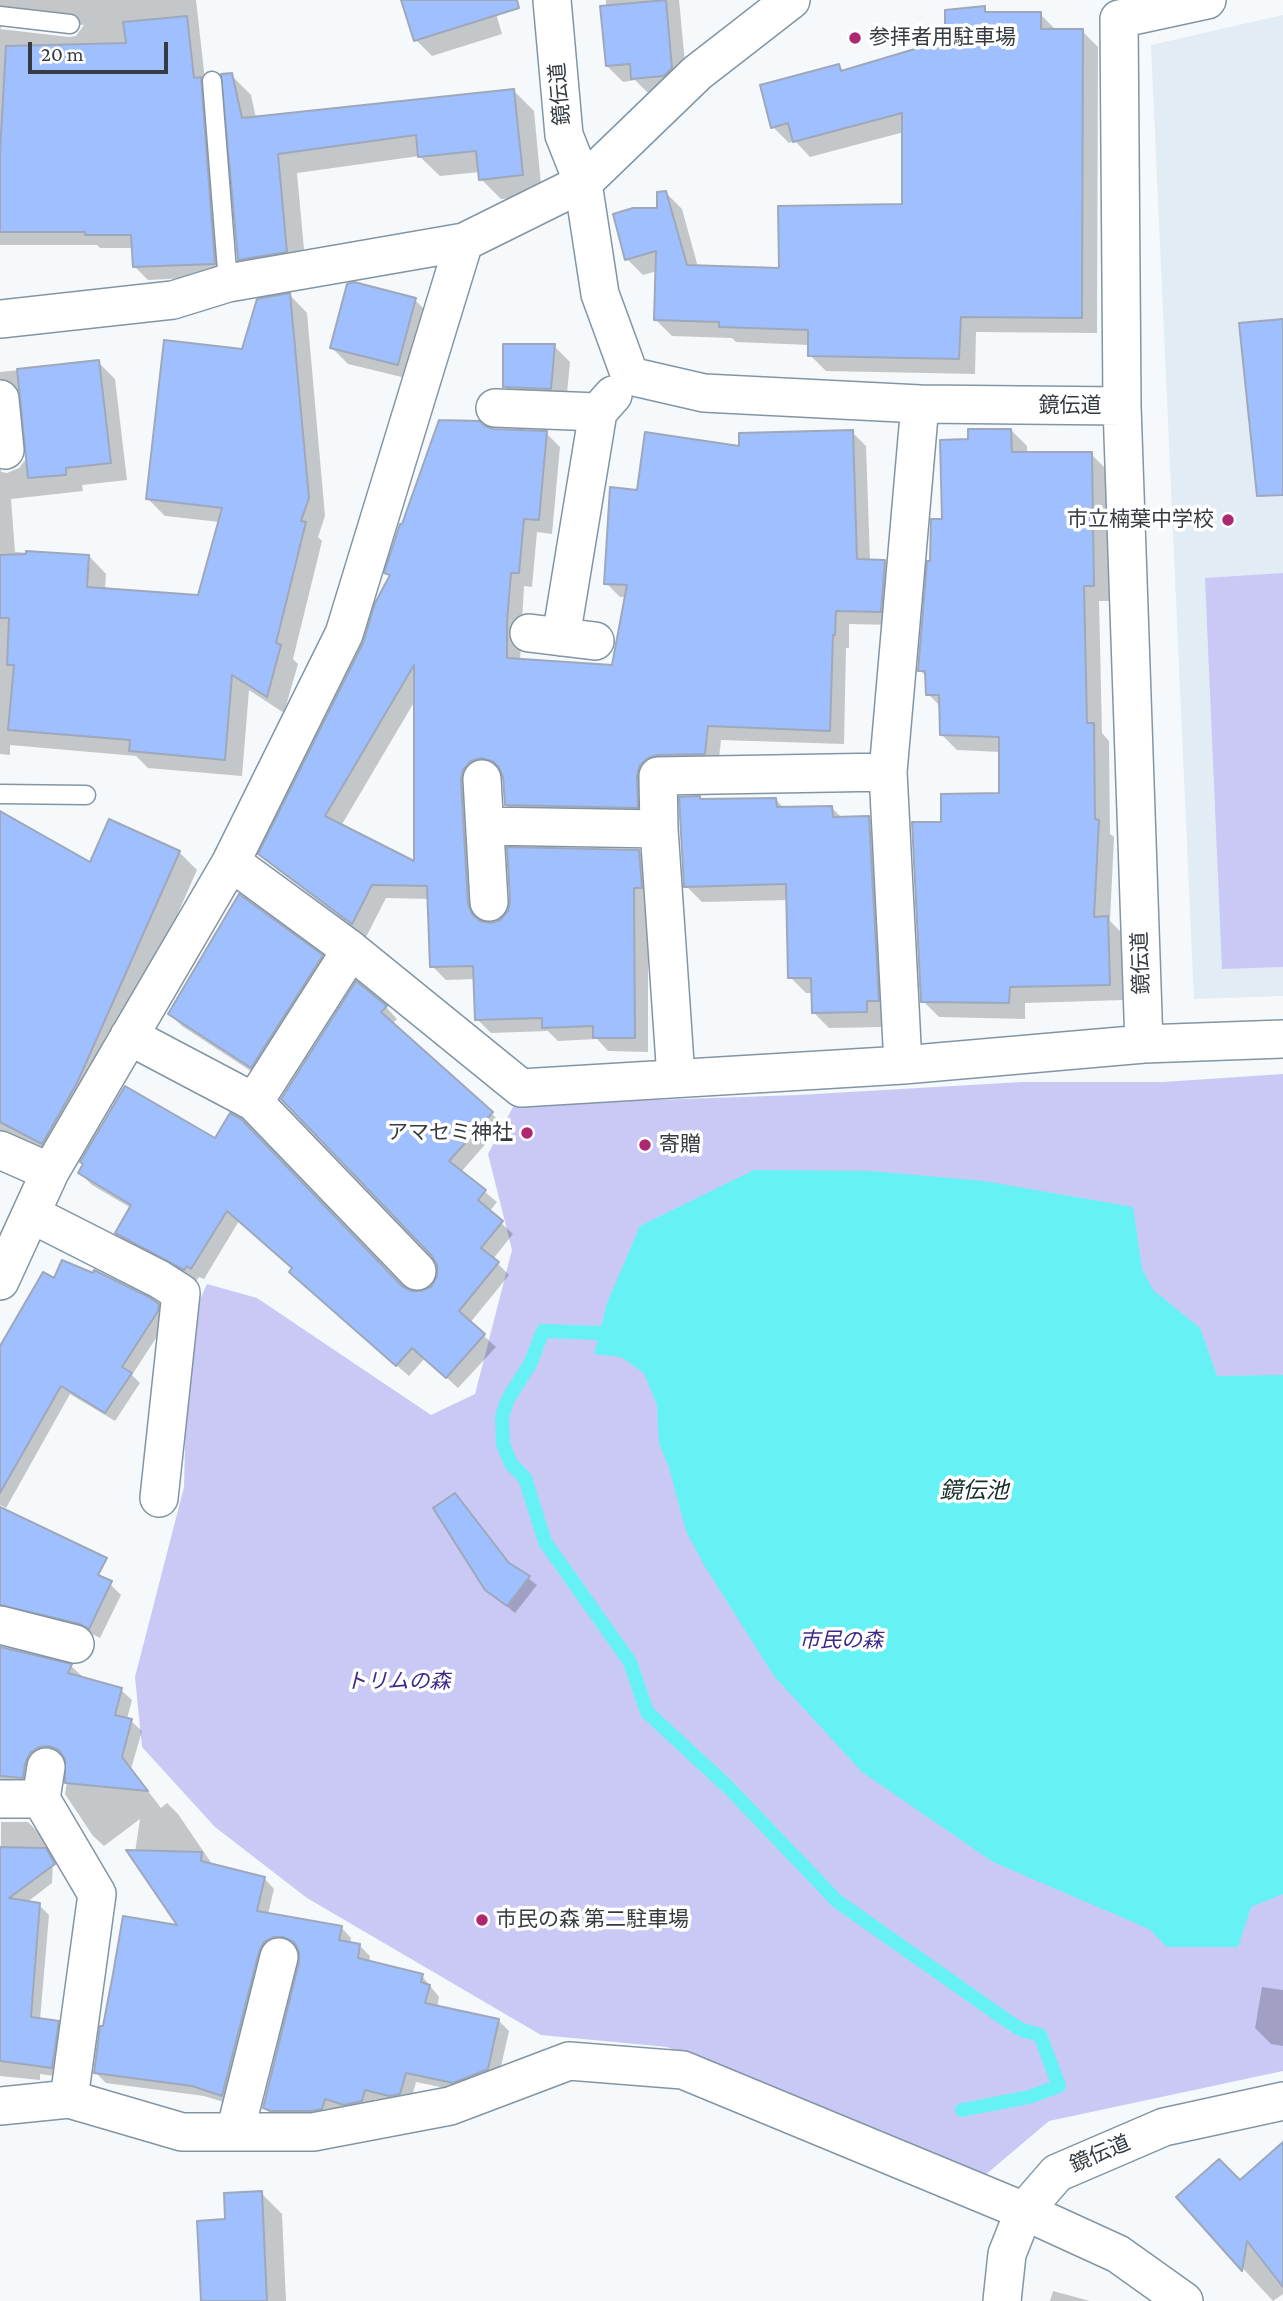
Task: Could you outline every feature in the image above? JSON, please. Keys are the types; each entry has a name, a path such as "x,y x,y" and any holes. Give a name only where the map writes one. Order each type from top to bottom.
{"street":[{"name":"鏡伝道","path":"552,0 564,135 583,183 600,294 630,376 704,393 920,404 1122,406 1143,1044"},
{"path":"0,319 173,300 228,283 464,242 583,183 697,73 791,0"},
{"path":"1122,406 1119,19 1207,0"},
{"path":"0,1281 50,1172 231,862 344,634 464,242"},
{"path":"562,637 598,412 630,376"},
{"path":"0,399 5,450"},
{"path":"903,1065 888,772 920,404"},
{"path":"495,408 598,412"},
{"path":"676,1078 659,829 658,776 888,772"},
{"path":"482,779 489,902"},
{"path":"485,826 659,829"},
{"path":"231,862 351,950 521,1087 550,1094 676,1078 903,1065 1143,1044 1283,1039"},
{"path":"254,1101 351,950"},
{"path":"129,1036 254,1101 417,1271"},
{"path":"0,1150 50,1172"},
{"path":"31,1214 159,1279 181,1293 159,1498"},
{"path":"0,1625 75,1644"},
{"path":"0,1799 43,1783 97,1895 69,2099"},
{"path":"235,2132 279,1957"},
{"path":"0,2106 69,2099 183,2132 313,2132 450,2106 569,2061 682,2070 1024,2211 1118,2253 1184,2301"},
{"name":"鏡伝道","path":"1002,2301 1007,2253 1024,2211 1057,2172 1164,2127 1283,2101"}],"lane":[{"path":"0,16 70,24"},
{"path":"212,81 228,283"},
{"path":"0,794 86,795"}],"shaded area":[{"name":"市立楠葉中学校","path":"1283,15 1283,996 1194,999 1151,45"}],"green space":[{"path":"1283,573 1283,967 1222,969 1205,578"},
{"name":"市民の森","path":"1283,1074 1283,2071 1049,2121 984,2176 667,2047 541,2035 307,1898 215,1827 142,1747 135,1677 184,1487 188,1326 207,1284 257,1298 431,1415 475,1394 512,1250 488,1154 514,1105 798,1095 1022,1082 1163,1082"}],"water":[{"name":"鏡伝池","path":"754,1170 871,1171 984,1181 1133,1207 1142,1269 1153,1290 1200,1328 1217,1376 1283,1375 1283,1894 1251,1907 1238,1947 1167,1947 1149,1929 993,1862 862,1772 774,1676 704,1565 686,1531 669,1468 659,1443 657,1405 644,1373 621,1357 594,1354 607,1303 640,1226"}],"building":[{"path":"401,0 517,0 519,8 414,41"},
{"path":"666,0 672,68 664,76 631,79 630,64 606,66 600,6"},
{"path":"985,6 985,12 1041,12 1041,29 1083,29 1082,318 961,317 959,359 808,356 808,330 719,327 719,322 654,320 656,251 625,260 613,214 633,208 657,208 657,192 666,191 687,265 779,268 778,206 902,204 902,113 793,142 788,123 771,128 760,85 839,64 841,71 945,40 945,10"},
{"path":"187,16 194,78 201,77 215,264 133,267 131,235 0,232 0,151 6,46 126,43 123,22"},
{"path":"232,73 242,118 514,89 523,175 479,180 476,151 418,157 416,135 278,154 287,252 238,260 221,74"},
{"path":"354,282 416,298 398,365 330,348 347,284"},
{"path":"290,293 309,498 301,521 306,522 276,643 281,645 267,697 232,675 225,760 129,751 130,740 8,730 14,665 7,665 9,618 0,618 0,555 26,554 26,551 89,555 87,587 198,595 222,508 146,499 164,340 242,349 257,299"},
{"path":"1283,319 1283,495 1257,496 1239,323"},
{"path":"503,344 555,344 551,389 503,387"},
{"path":"99,360 111,463 66,468 66,475 28,478 17,369"},
{"path":"439,420 480,421 484,426 494,429 547,431 539,520 524,519 519,573 511,573 507,658 612,665 627,585 604,584 610,487 637,490 645,432 739,446 739,433 853,430 857,559 885,560 881,612 836,611 830,731 708,726 705,754 657,755 640,765 637,776 638,808 505,805 503,777 499,767 492,761 481,758 471,761 463,770 461,780 468,903 472,914 480,921 491,923 500,920 508,911 510,901 507,847 639,850 642,888 634,888 635,1038 593,1038 593,1026 542,1028 542,1018 475,1020 473,966 430,967 427,886 372,885 352,924 258,854 363,643 375,603 390,575 384,573","holes":["414,665 414,861 325,816"]},
{"path":"968,429 1011,429 1012,452 1092,452 1094,586 1084,586 1087,723 1094,723 1095,819 1099,820 1094,917 1108,916 1110,985 1010,987 1009,1003 921,1002 912,822 941,822 941,794 999,793 999,737 940,735 939,695 926,695 925,671 918,671 927,561 930,561 931,519 942,519 940,440 968,439"},
{"path":"700,796 700,799 776,798 777,807 832,806 833,817 869,816 879,1001 867,1001 867,1012 812,1013 811,978 788,978 786,884 684,887 679,797"},
{"path":"0,811 90,862 109,819 180,851 77,1083 42,1144 0,1122"},
{"path":"239,894 323,955 251,1068 168,1014"},
{"path":"356,981 387,1006 381,1012 493,1112 449,1161 486,1190 478,1200 503,1221 481,1248 499,1262 459,1311 485,1334 446,1378 412,1348 396,1366 289,1272 292,1268 227,1211 191,1269 187,1266 184,1270 115,1233 131,1205 78,1173 83,1164 80,1162 125,1086 215,1138 230,1113 241,1119 402,1286 412,1291 431,1287 437,1276 437,1265 432,1256 281,1099"},
{"path":"62,1260 93,1273 94,1270 149,1297 159,1304 158,1311 122,1367 132,1373 105,1413 61,1386 0,1493 0,1346 43,1272 54,1278"},
{"path":"455,1493 509,1563 530,1576 507,1606 485,1590 433,1508"},
{"path":"0,1507 107,1558 98,1575 112,1581 89,1629 80,1624 0,1605"},
{"path":"0,1647 72,1664 68,1673 122,1688 115,1715 132,1719 122,1757 148,1791 65,1783 65,1759 59,1750 49,1746 39,1747 30,1753 23,1778 0,1776"},
{"path":"0,1847 46,1848 55,1864 9,1898 40,1903 31,2017 59,2021 52,2068 0,2061"},
{"path":"126,1850 202,1852 201,1861 265,1877 257,1911 342,1926 339,1940 360,1944 358,1958 423,1974 421,1982 430,1985 425,2003 499,2019 488,2069 453,2083 406,2073 400,2094 389,2096 365,2090 362,2101 344,2105 325,2099 322,2109 311,2111 271,2111 263,2108 299,1962 299,1952 294,1942 283,1937 273,1937 264,1942 259,1952 222,2096 192,2086 94,2073 100,2026 103,2026 123,1916 177,1925"},
{"path":"1283,2142 1283,2287 1247,2241 1242,2271 1176,2197 1219,2159 1240,2180"},
{"path":"262,2191 267,2301 201,2301 197,2221 225,2219 224,2193"}],"waterway":[{"path":"600,1333 543,1331 530,1364 508,1399 502,1416 503,1444 511,1464 525,1478 545,1542 630,1662 647,1712 728,1787 837,1901 1009,2022 1022,2030 1040,2035 1059,2086 1029,2097 962,2110"}],"place":[{"name":"参拝者用駐車場","path":"855,38"},
{"name":"市立楠葉中学校","path":"1228,520"},
{"name":"アマセミ神社","path":"527,1133"},
{"name":"寄贈","path":"645,1145"},
{"name":"市民の森 第二駐車場","path":"482,1920"}],"park label":[{"name":"トリムの森","path":"398,1682"}]}
